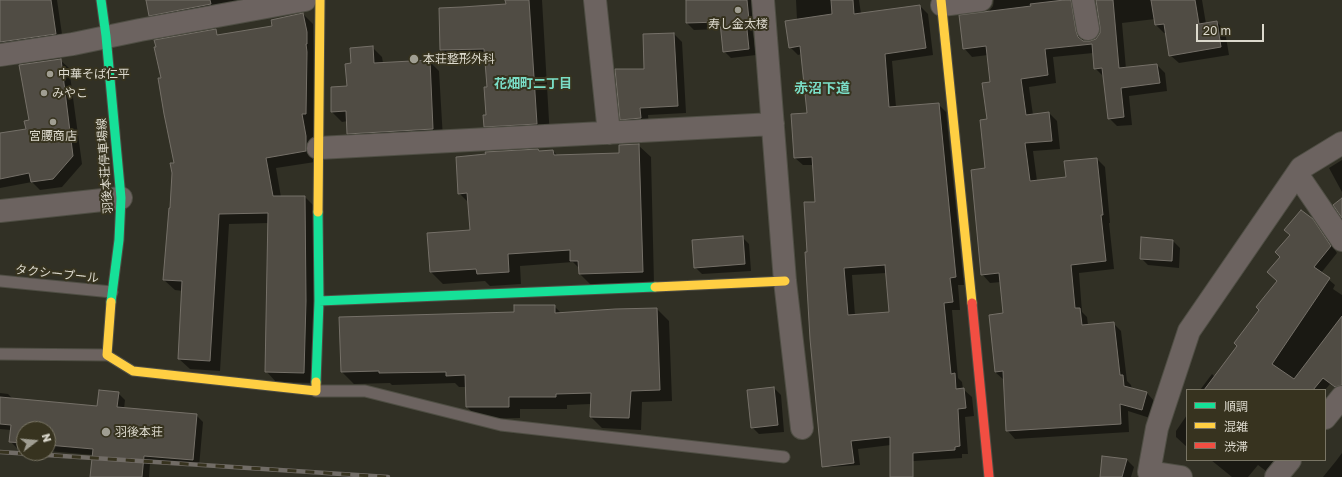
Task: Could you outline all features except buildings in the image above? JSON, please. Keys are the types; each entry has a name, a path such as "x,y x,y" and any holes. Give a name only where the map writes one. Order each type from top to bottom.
{"street":[{"name":"羽後本荘停車場線","path":"101,0 106,36 121,198 119,240 112,292 107,355"},
{"path":"0,55 73,44 106,36 305,0"},
{"path":"107,355 133,371 316,390 319,301 318,148 320,0"},
{"path":"595,0 609,133"},
{"path":"762,0 785,280 802,428"},
{"path":"981,0 942,3 989,477"},
{"path":"1083,0 1088,30"},
{"path":"318,148 773,124"},
{"path":"1181,477 1149,472 1157,428 1189,331 1301,168 1342,143"},
{"path":"1297,174 1342,240"},
{"path":"0,211 121,198"},
{"path":"319,301 785,280"},
{"path":"1326,417 1342,397"},
{"path":"1276,477 1289,461"}],"lane":[{"name":"タクシープール","path":"0,281 112,292"},
{"path":"0,354 107,355"},
{"path":"316,390 364,391 501,425 784,457"}],"railway":[{"path":"0,452 388,477"}],"traffic: fast":[{"path":"101,0 106,36 121,198 119,240 111,302"},
{"path":"316,382 319,301 318,212"},
{"path":"319,301 655,287"}],"traffic: slow":[{"path":"318,212 320,0"},
{"path":"941,0 972,303"},
{"path":"655,287 785,281"},
{"path":"111,302 107,355 133,371 316,391 316,382"}],"traffic: jam":[{"path":"972,303 989,477"}],"place":[{"name":"寿し金太楼","path":"738,10"},
{"name":"本荘整形外科","path":"414,59"},
{"name":"中華そば仁平","path":"50,74"},
{"name":"みやこ","path":"44,93"},
{"name":"宮腰商店","path":"53,122"},
{"name":"羽後本荘","path":"106,432"}],"district":[{"name":"花畑町二丁目","path":"533,84"},
{"name":"赤沼下道","path":"822,89"}]}
